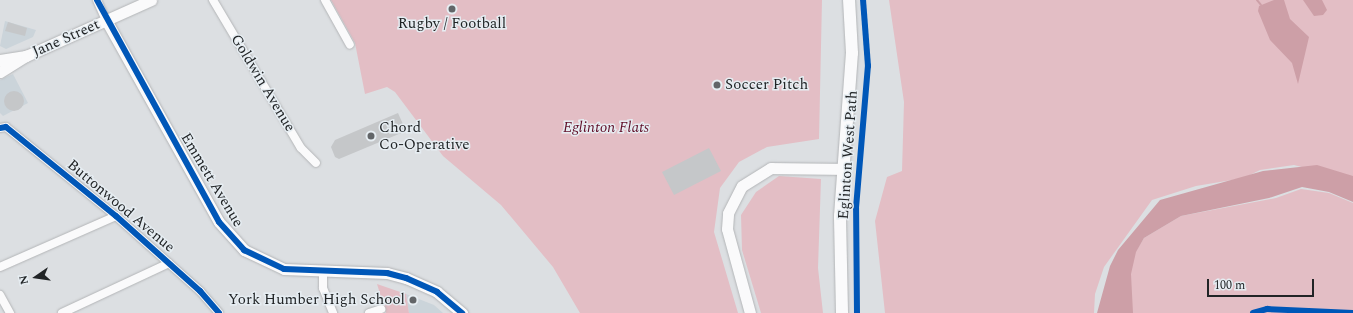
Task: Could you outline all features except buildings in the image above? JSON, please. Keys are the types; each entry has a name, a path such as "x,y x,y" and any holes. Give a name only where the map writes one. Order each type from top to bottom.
{"main road":[{"path":"842,313 840,222 852,53 849,0"}],"street":[{"path":"97,0 106,20"},
{"name":"Jane Street","path":"0,72 26,56 151,0"},
{"name":"Goldwin Avenue","path":"213,0 301,148 316,163"},
{"path":"325,0 350,45"},
{"name":"Emmett Avenue","path":"106,20 232,239 270,265 298,272 387,274 406,278 431,288 462,313"},
{"name":"Jane Street","path":"0,60 26,56"},
{"name":"Buttonwood Avenue","path":"0,128 6,127 116,216 169,263 218,313"},
{"path":"750,313 727,229 728,213 737,194 751,179 771,168 844,169"},
{"path":"0,266 116,216"},
{"path":"62,313 169,263"},
{"path":"323,272 323,288 333,313"},
{"path":"0,295 10,313"},
{"path":"369,313 381,308"}],"shaded area":[{"path":"1274,0 1284,0 1290,19 1309,37 1298,84 1292,63 1270,40 1258,11 1259,6"},
{"path":"1303,0 1322,0 1327,10 1323,15 1314,16"},
{"path":"5,21 36,30 33,37 6,49 0,46"},
{"path":"13,74 28,103 3,116 0,113 0,80"},
{"path":"1317,165 1353,176 1353,202 1329,192 1302,187 1269,198 1181,216 1144,238 1136,252 1131,274 1133,313 1097,313 1110,266 1118,250 1160,200 1263,171"},
{"name":"York Humber High School","path":"406,294 434,305 443,313 409,313"}],"green space":[{"name":"Eglinton Flats","path":"331,0 822,0 819,139 767,147 739,162 720,188 714,232 738,313 580,313 553,267 501,205 443,156 395,92 387,87 365,94 355,43"},
{"path":"889,0 1353,0 1353,180 1294,165 1260,170 1244,178 1196,186 1152,200 1104,267 1095,294 1094,313 885,313 875,221 887,177 902,171 904,102"},
{"path":"779,176 821,179 818,268 823,313 761,313 742,250 741,215 756,192"},
{"path":"1301,189 1329,193 1353,203 1353,313 1128,313 1130,261 1144,238 1181,216 1276,198"},
{"path":"377,284 406,294 409,313 386,313"}],"waterway":[{"path":"1257,0 1261,5"}],"cycle path":[{"path":"97,0 219,222 244,250 284,269 387,273 406,278 437,292 462,313"},
{"name":"Eglinton West Path","path":"857,313 856,208 868,66 863,0"},
{"path":"0,128 6,127 116,216 200,291 219,313"},
{"path":"1253,313 1267,309 1353,313"}],"place":[{"name":"Rugby / Football","path":"452,9"},
{"name":"Soccer Pitch","path":"717,85"},
{"name":"Chord Co-Operative","path":"371,136"},
{"name":"York Humber High School","path":"413,300"}]}
